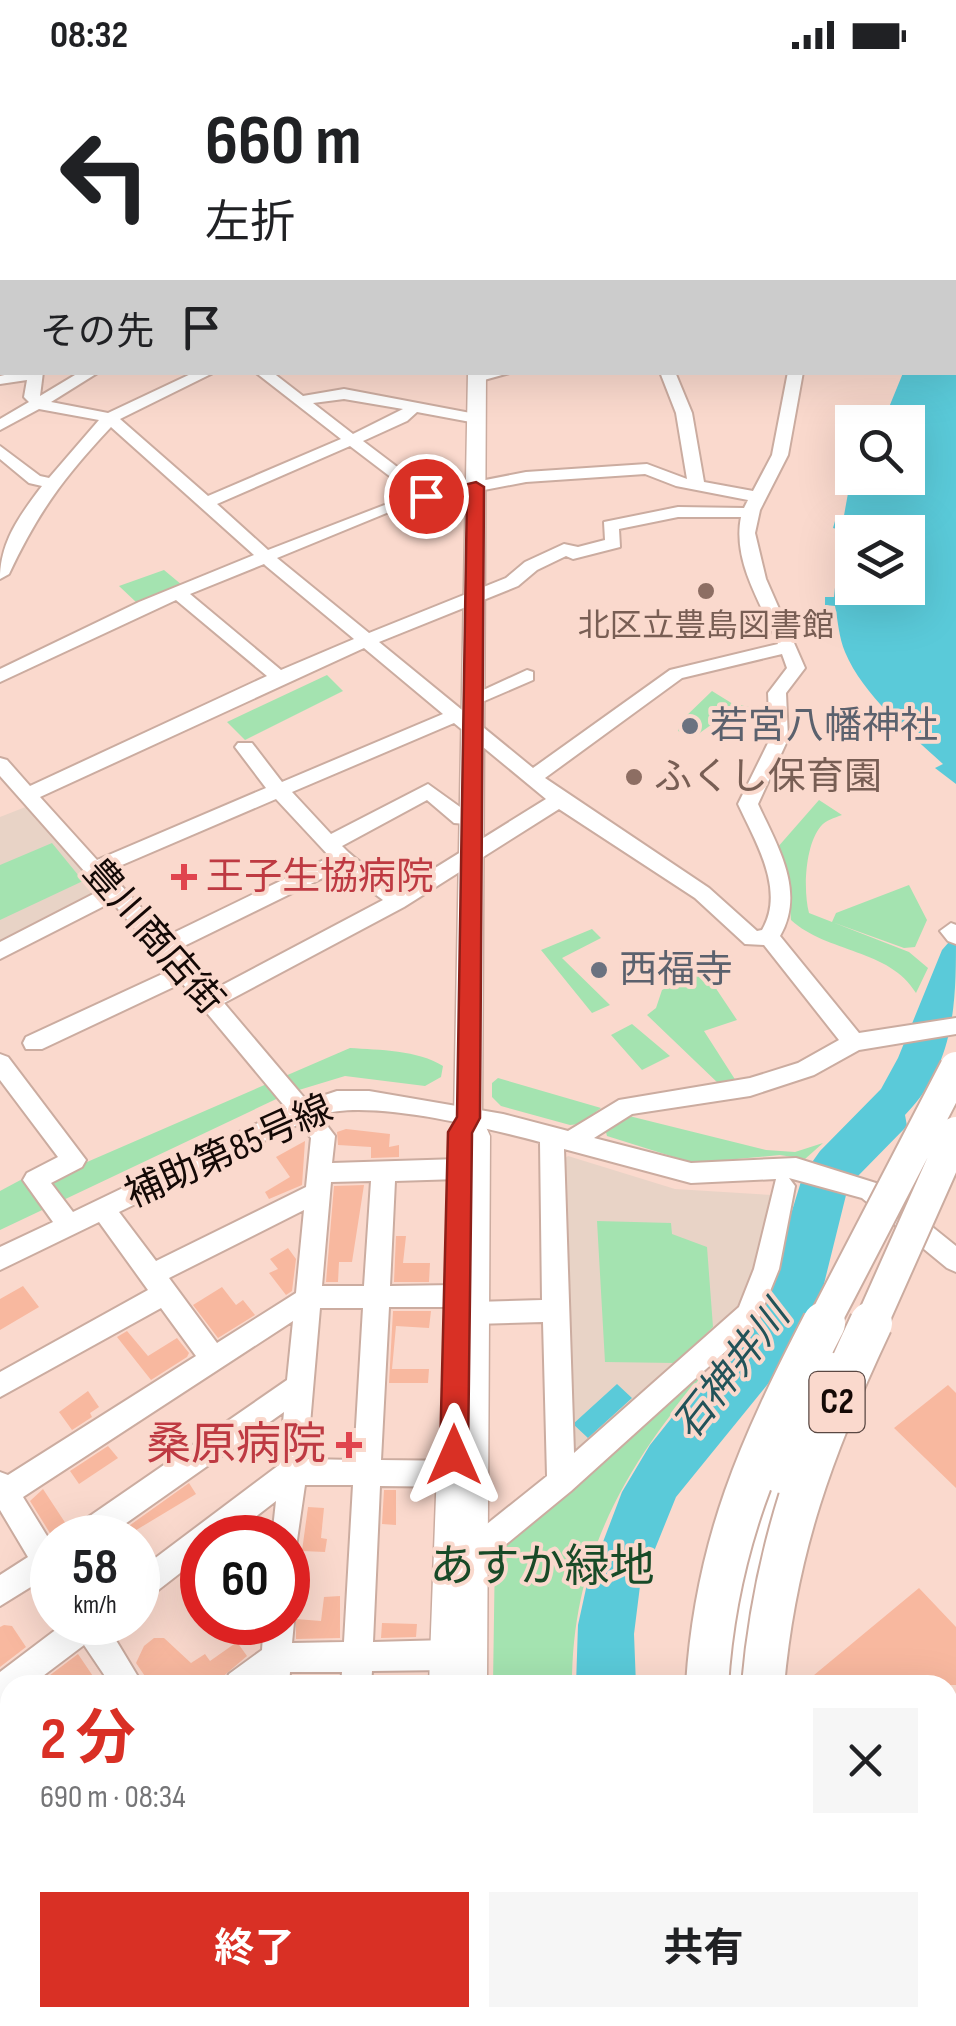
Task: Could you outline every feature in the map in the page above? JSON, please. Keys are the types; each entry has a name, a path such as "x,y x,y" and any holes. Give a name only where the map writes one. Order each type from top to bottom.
{"highway":[{"name":"C2","path":"690,1675 696,1620 714,1540 729,1501 956,1068"},
{"name":"C2","path":"739,1675 745,1596 754,1552 781,1472 956,1113"},
{"name":"C2","path":"764,1675 774,1582 805,1479 956,1133"},
{"name":"C2","path":"708,1675 711,1615 722,1555 738,1504 781,1406"}],"main road":[{"path":"464,1305 476,1136 468,1118 471,820 464,722 475,698 477,375"},
{"path":"447,1670 463,1474 464,1305 459,1169 460,1132 468,1118"},
{"path":"463,1474 472,1554 468,1675"}],"street":[{"path":"0,380 26,375"},
{"path":"36,375 32,397 39,404 110,418 266,558 559,800 702,893 754,940 769,937 782,921 782,902 774,864 748,804 780,738 777,693 796,668 747,542 753,505 780,454 795,375"},
{"path":"0,425 87,375"},
{"path":"0,574 26,519 52,483 110,418 202,375"},
{"path":"266,375 426,496"},
{"path":"668,375 692,446 696,486"},
{"path":"299,401 344,394 476,418"},
{"path":"204,504 402,418 416,405"},
{"path":"0,451 34,480 52,483"},
{"path":"0,676 178,593 363,515 426,496 526,476 647,469 753,505"},
{"path":"29,794 279,677 512,582 531,566 570,548 573,554 614,544 610,526 638,516 726,511 753,505"},
{"path":"178,593 279,677"},
{"path":"533,777 676,674 788,647"},
{"path":"475,698 527,676"},
{"path":"94,869 279,791 464,722"},
{"path":"245,747 279,791 354,871 376,882 397,902"},
{"name":"豊川商店街","path":"0,764 306,1111"},
{"path":"164,947 337,852 428,791 461,818 471,820"},
{"path":"210,1001 397,902 559,800"},
{"path":"0,951 114,892"},
{"path":"769,937 859,1041"},
{"path":"69,1225 36,1180 74,1160 0,1061 185,972"},
{"path":"561,1482 555,1311 561,1138 616,1109 750,1087 806,1069 859,1041 956,1026"},
{"name":"補助第85号線","path":"0,1259 306,1111 337,1100 369,1100 561,1138 691,1173 790,1176 857,1185 892,1207 956,1261"},
{"path":"288,1515 320,1184 322,1136 306,1111"},
{"path":"0,1386 320,1184 382,1172 459,1169"},
{"path":"357,1675 382,1172"},
{"path":"472,1554 561,1482 748,1315 762,1284 790,1176"},
{"path":"103,1209 214,1359"},
{"path":"30,1532 2,1491 310,1297 375,1297 555,1311"},
{"path":"113,1515 300,1386"},
{"path":"235,1515 292,1472 463,1474"},
{"path":"160,1571 180,1556"},
{"path":"0,1592 30,1575"},
{"path":"20,1675 59,1645"},
{"path":"102,1645 122,1675"},
{"path":"277,1645 275,1671 358,1654 447,1670"}],"shaded area":[{"path":"28,806 103,892 0,947 0,817"},
{"path":"568,1156 675,1189 772,1195 756,1290 744,1307 577,1461 564,1456 559,1163"}],"green space":[{"path":"164,570 182,585 137,603 119,586"},
{"path":"327,675 343,691 245,740 227,722"},
{"path":"712,691 733,704 772,711 772,719 725,715 694,737 678,731 682,720"},
{"path":"819,800 842,815 823,824 812,844 806,880 809,913 909,952 928,968 916,993 891,968 822,939 791,920 788,885 777,848"},
{"path":"52,843 83,881 0,920 0,865"},
{"path":"909,885 927,920 915,947 904,948 832,922 836,913"},
{"path":"592,929 601,938 562,958 610,1005 592,1013 541,950"},
{"path":"703,969 737,1020 704,1031 736,1081 719,1084 647,1015 656,1008 662,990"},
{"path":"632,1024 670,1056 642,1070 611,1035"},
{"path":"350,1048 422,1057 443,1066 441,1077 425,1086 345,1076 289,1093 0,1230 0,1191 28,1176 87,1162"},
{"path":"498,1078 601,1108 580,1124 570,1125 501,1106 492,1097 492,1083"},
{"path":"621,1114 766,1150 795,1152 823,1143 805,1159 780,1155 693,1163 607,1136 604,1125"},
{"path":"597,1221 671,1223 672,1234 707,1247 713,1327 675,1363 605,1362"},
{"name":"あすか緑地","path":"715,1361 657,1434 612,1510 582,1592 573,1675 493,1675 495,1548"}],"water":[{"path":"902,375 956,375 956,784 935,768 943,764 863,683 843,647 835,606 825,605 825,597 834,597 835,587 835,605 925,605 925,515 844,515 848,495 925,495 925,405 890,405"},
{"name":"石神井川","path":"956,934 953,1007 944,1053 922,1095 905,1115 907,1126 856,1178 851,1175 818,1308 780,1369 676,1497 640,1586 634,1634 636,1675 576,1675 578,1625 587,1584 622,1492 650,1445 764,1302 803,1175 820,1151 881,1089 898,1058 942,950"},
{"path":"617,1384 632,1398 588,1438 573,1424"}],"building":[{"path":"346,1129 390,1134 389,1147 399,1145 399,1157 371,1158 371,1147 338,1145 337,1132"},
{"path":"305,1141 302,1185 269,1199 265,1192 290,1177 276,1157"},
{"path":"364,1185 352,1262 339,1262 338,1282 326,1282 334,1186"},
{"path":"396,1236 406,1236 403,1263 430,1263 429,1282 394,1282"},
{"path":"288,1248 296,1259 292,1291 286,1295 269,1273 278,1269 270,1259"},
{"path":"23,1286 39,1307 0,1330 0,1299"},
{"path":"222,1287 236,1305 243,1300 255,1315 218,1338 193,1305"},
{"path":"393,1311 431,1311 429,1328 396,1326 392,1369 429,1369 428,1383 389,1383"},
{"path":"127,1331 148,1356 177,1338 189,1353 151,1380 117,1337"},
{"path":"948,1385 956,1393 956,1488 894,1428"},
{"path":"88,1391 99,1407 90,1413 92,1417 72,1430 59,1412"},
{"path":"108,1446 118,1458 79,1484 70,1471"},
{"path":"189,1483 196,1494 160,1516 144,1515"},
{"path":"43,1489 60,1515 39,1515 30,1501"},
{"path":"384,1490 396,1490 396,1525 382,1524"},
{"path":"308,1507 324,1508 321,1538 327,1539 325,1552 310,1551 310,1515"},
{"path":"919,1588 956,1627 956,1675 814,1675"},
{"path":"340,1596 340,1638 310,1639 310,1620 321,1621 324,1597"},
{"path":"382,1623 417,1624 416,1637 381,1638"},
{"path":"12,1626 26,1647 0,1667 0,1627"},
{"path":"160,1638 191,1663 205,1654 210,1661 233,1645 239,1645 247,1656 225,1675 144,1675 136,1663 144,1646 160,1645"},
{"path":"78,1654 92,1675 50,1675"}],"place":[{"name":"北区立豊島図書館","path":"706,591"},
{"name":"若宮八幡神社","path":"690,726"},
{"name":"ふくし保育園","path":"634,777"},
{"name":"王子生協病院","path":"184,877"},
{"name":"西福寺","path":"599,970"},
{"name":"桑原病院","path":"349,1445"}],"route":[{"path":"426,496 476,487 468,1118 460,1132 454,1455"}]}
